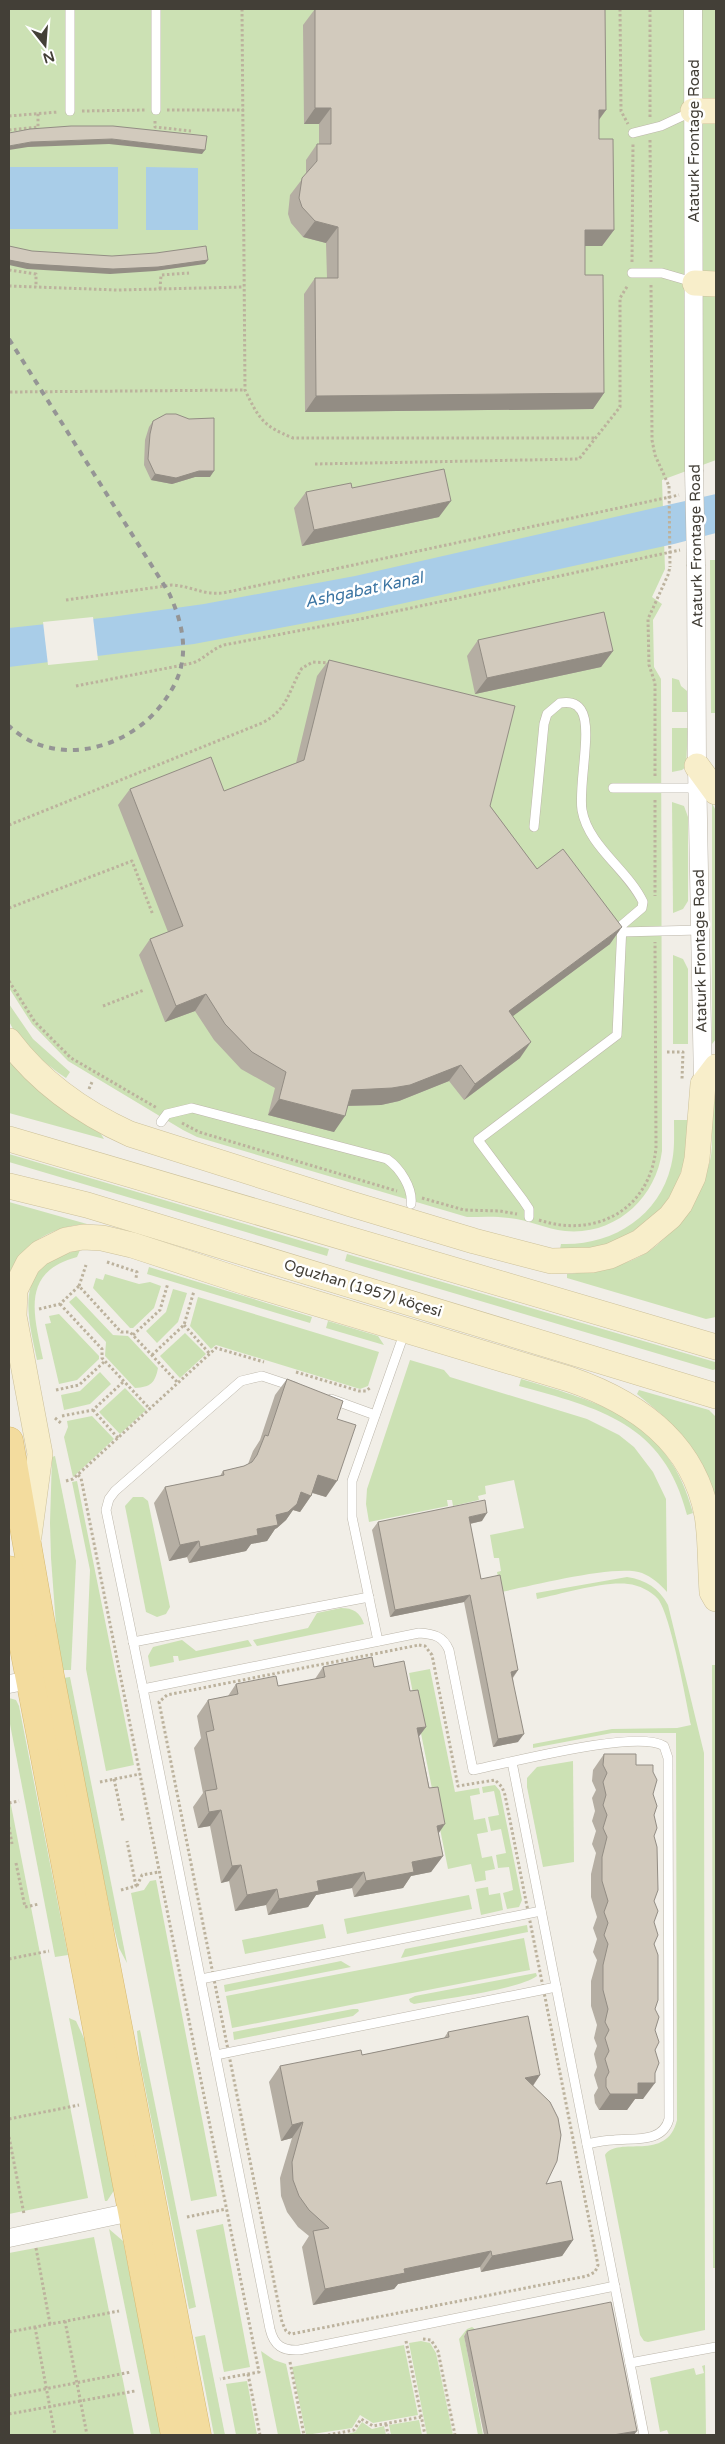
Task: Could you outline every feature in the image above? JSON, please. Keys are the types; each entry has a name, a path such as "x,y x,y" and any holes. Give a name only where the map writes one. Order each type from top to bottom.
{"main road":[{"path":"9,1042 31,1067 63,1095 112,1126 241,1170 474,1241 551,1261 569,1262 610,1256 640,1242 670,1217 684,1197 694,1177 709,1075"},
{"path":"9,1138 716,1347"},
{"path":"241,1170 286,1220"},
{"name":"Oguzhan (1957) köçesi","path":"9,1186 87,1205 716,1396"},
{"path":"29,1680 28,1543 40,1454 14,1316 14,1301 20,1277 28,1264 40,1253 66,1240 83,1237 102,1238 132,1245 248,1283 498,1357 600,1389 633,1407 660,1429 688,1465 702,1498 707,1516 712,1592 716,1599"},
{"path":"383,1249 474,1241"},
{"path":"248,1283 330,1278"},
{"path":"449,1314 498,1357"},
{"path":"9,1442 28,1543"},
{"path":"9,1570 29,1680 143,2209 197,2435"},
{"path":"143,2209 175,2435"}],"street":[{"name":"Ataturk Frontage Road","path":"694,9 705,111 706,283 694,470 703,782 700,930 709,1075"},
{"path":"9,2238 143,2209"}],"lane":[{"path":"70,9 70,111"},
{"path":"156,9 156,110"},
{"path":"633,132 661,126 705,111"},
{"path":"632,273 662,273 706,283"},
{"path":"529,1217 529,1208 478,1140 617,1035 622,925 642,908 643,902 591,832 584,818 581,801 585,726 581,709 575,704 560,704 547,714 544,724 534,826"},
{"path":"613,788 655,788 703,782"},
{"path":"621,932 700,930"},
{"path":"164,1118 192,1108 388,1159 398,1169 412,1199"},
{"path":"378,1641 352,1517 352,1481 405,1330"},
{"path":"304,1390 262,1376 241,1381 115,1491 109,1499 106,1510 270,2329 278,2346 284,2349 299,2350 615,2286"},
{"path":"322,1396 375,1415"},
{"path":"133,1642 369,1597"},
{"path":"143,1689 419,1633 439,1636 449,1650 473,1770 614,1742 659,1743 667,1752 669,2119 667,2126 661,2132 649,2137 587,2144"},
{"path":"512,1762 644,2435"},
{"path":"201,1979 541,1911"},
{"path":"216,2055 556,1987"},
{"path":"630,2363 716,2347"}],"path":[{"path":"242,9 245,390 257,414 271,429 293,438 595,438"},
{"path":"315,464 579,459 620,408 620,298 632,278 633,132 621,111 620,9"},
{"path":"9,981 35,1022 71,1058 164,1118 199,1132 412,1199 464,1210 507,1212 563,1226 596,1224 628,1206 648,1179 656,1147 655,683 648,665 648,619 670,567 669,486 655,455 652,440 650,9"},
{"path":"9,116 38,112 70,111 244,110"},
{"path":"9,130 38,127 38,112"},
{"path":"171,129 191,131"},
{"path":"9,270 36,274 36,287"},
{"path":"160,289 161,275 189,273"},
{"path":"9,286 160,289 244,287"},
{"path":"10,392 245,390"},
{"path":"66,600 172,585 181,585 209,594 223,593 682,494"},
{"path":"76,686 193,663 224,645 360,619 689,547"},
{"path":"9,825 262,723 272,718 284,706 302,668 320,661 336,664"},
{"path":"9,908 132,861 153,914"},
{"path":"103,1006 144,990"},
{"path":"667,1052 682,1052 682,1065"},
{"path":"105,1262 137,1272 136,1278"},
{"path":"39,1309 60,1304 79,1286 86,1264"},
{"path":"133,1335 160,1310 168,1283"},
{"path":"79,1286 121,1332 130,1332 178,1383"},
{"path":"152,1355 184,1326 194,1291"},
{"path":"60,1304 102,1349 104,1362 150,1409"},
{"path":"184,1326 210,1354"},
{"path":"56,1390 79,1385 104,1362"},
{"path":"62,1416 93,1410 124,1382"},
{"path":"93,1410 118,1438"},
{"path":"78,1475 81,1478 258,2372 220,2379"},
{"path":"418,1645 425,1646 432,1656 458,1786 490,1780 500,1783 504,1790 598,2262 597,2270 587,2276 297,2334 288,2332 282,2322 213,1977 158,1706 165,1696 187,1691 418,1645"},
{"path":"100,1782 140,1774"},
{"path":"114,1779 123,1822"},
{"path":"9,1803 19,1801"},
{"path":"9,1827 12,1844"},
{"path":"127,1841 136,1886"},
{"path":"16,1863 25,1907 40,1904"},
{"path":"121,1890 136,1886 142,1875 159,1872"},
{"path":"9,1959 49,1951"},
{"path":"9,2118 79,2105"},
{"path":"9,2137 24,2214"},
{"path":"187,2217 226,2209"},
{"path":"35,2246 50,2324"},
{"path":"9,2332 119,2310"},
{"path":"65,2321 87,2435"},
{"path":"35,2327 55,2435"},
{"path":"416,2339 431,2340 438,2351 456,2435"},
{"path":"397,2343 411,2340"},
{"path":"406,2341 425,2435"},
{"path":"282,2360 298,2362"},
{"path":"290,2362 304,2435"},
{"path":"9,2396 131,2372"},
{"path":"248,2374 260,2435"},
{"path":"9,2414 135,2391"},
{"path":"328,2435 354,2430 361,2418 373,2426 421,2417"},
{"path":"386,2423 388,2435"}],"green space":[{"path":"9,9 716,9 716,460 662,480 665,569 652,597 662,604 653,620 654,667 661,679 662,1151 658,1168 642,1199 616,1221 583,1231 565,1231 516,1219 467,1217 197,1137 68,1061 32,1024 9,988"},
{"path":"710,560 716,560 716,713 711,713"},
{"path":"672,678 679,680 681,686 687,691 688,712 672,712"},
{"path":"672,728 688,728 686,767 672,772"},
{"path":"672,802 684,806 688,817 688,901 683,909 673,913"},
{"path":"712,803 716,811 716,1039 712,1044"},
{"path":"673,955 683,959 688,969 688,1044 673,1044"},
{"path":"9,1004 33,1039 70,1072 66,1078 42,1060 19,1037 9,1021"},
{"path":"9,1060 60,1108 101,1134 104,1139 9,1113"},
{"path":"716,1092 716,1317 706,1319 567,1278 567,1274 607,1268 639,1257 653,1249 678,1223 700,1187 709,1163 712,1148 712,1116"},
{"path":"674,1120 689,1120 688,1138 676,1186 658,1211 630,1233 606,1245 591,1249 560,1249 561,1244 598,1240 615,1234 644,1214 656,1200 665,1184 671,1166 674,1149"},
{"path":"9,1154 329,1249 327,1256 9,1162"},
{"path":"9,1202 87,1224 63,1228 41,1238 22,1253 9,1274"},
{"path":"80,1250 77,1257 59,1264 46,1273 39,1284 35,1297 35,1311 36,1327 43,1359 37,1360 28,1306 34,1278 44,1266 59,1257"},
{"path":"347,1254 715,1362 716,1369 713,1370 345,1261"},
{"path":"149,1267 312,1317 310,1323 147,1274"},
{"path":"105,1274 139,1284 150,1282 161,1286 154,1308 133,1328 130,1328 93,1288 96,1278 103,1280"},
{"path":"173,1289 187,1293 178,1322 157,1343 146,1331 166,1312"},
{"path":"76,1296 113,1335 128,1336 158,1368 154,1381 145,1387 135,1388 105,1356 106,1342 69,1302"},
{"path":"198,1297 379,1352 368,1386 360,1389 216,1345 211,1349 190,1326"},
{"path":"59,1314 99,1356 99,1359 77,1380 59,1384 45,1324 51,1323 49,1316"},
{"path":"328,1321 378,1336 384,1345 326,1328"},
{"path":"185,1333 206,1354 180,1378 160,1356"},
{"path":"410,1360 444,1370 450,1377 587,1419 619,1435 634,1447 653,1472 666,1499 667,1592 659,1584 642,1573 613,1571 594,1573 501,1592 497,1572 501,1571 499,1558 494,1558 490,1535 524,1528 514,1480 485,1486 486,1494 478,1496 479,1500 453,1506 452,1500 447,1500 448,1506 369,1522 366,1504 367,1489"},
{"path":"100,1372 111,1384 90,1404 64,1410 61,1395 80,1391"},
{"path":"521,1379 579,1397 605,1408 629,1420 650,1436 668,1457 682,1482 693,1513 687,1515 676,1484 662,1459 645,1440 624,1424 601,1412 576,1402 519,1386"},
{"path":"125,1388 146,1410 120,1434 99,1412"},
{"path":"639,1390 709,1410 715,1416 716,1505 681,1435 660,1413 637,1394"},
{"path":"92,1416 114,1439 73,1477 64,1437 68,1427 67,1421"},
{"path":"55,1456 76,1561 71,1670 63,1670 58,1653 50,1523 52,1457"},
{"path":"77,1481 134,1765 106,1771 86,1669 90,1570 72,1482"},
{"path":"133,1497 143,1497 148,1501 170,1607 166,1614 157,1617 146,1612 125,1506"},
{"path":"627,1577 640,1580 656,1589 668,1605 704,1753 705,2330 648,2342 644,2341 640,2335 605,2155 611,2150 620,2147 653,2145 663,2141 672,2133 677,2120 676,1733 612,1733 533,1748 533,1744 612,1729 677,1728 691,1725 668,1622 663,1608 652,1593 628,1584 607,1584 537,1599 536,1593"},
{"path":"341,1608 356,1612 364,1624 257,1646 253,1640 308,1628 317,1613"},
{"path":"182,1640 196,1651 248,1640 252,1646 179,1661 178,1656 173,1656 174,1662 150,1667 148,1656 153,1647"},
{"path":"712,1665 716,1665 716,2268 713,2268"},
{"path":"430,1669 455,1792 479,1788 480,1794 470,1796 474,1820 485,1818 488,1832 477,1834 482,1858 492,1856 495,1869 485,1871 486,1880 475,1882 471,1864 448,1869 409,1673"},
{"path":"70,1677 127,1963 119,1948 112,1920 63,1678"},
{"path":"9,1698 16,1700 19,1706 68,1955 55,1957 9,1719"},
{"path":"573,1761 574,1862 543,1867 527,1787 527,1778 537,1767"},
{"path":"495,1785 500,1791 522,1900 519,1907 507,1909 503,1893 513,1890 509,1867 498,1868 496,1855 506,1853 501,1829 491,1831 488,1817 499,1815 494,1791 483,1793 482,1787"},
{"path":"9,1795 88,2198 9,2214"},
{"path":"156,1880 217,2196 191,2201 131,1893 144,1890 150,1881"},
{"path":"488,1887 489,1895 500,1893 503,1910 481,1915 476,1889"},
{"path":"469,1895 472,1909 347,1934 344,1919"},
{"path":"323,1924 326,1938 245,1954 242,1940"},
{"path":"527,1925 528,1932 401,1958 405,1949"},
{"path":"524,1938 530,1970 232,2028 226,1996"},
{"path":"341,1961 351,1967 225,1992 224,1985"},
{"path":"536,1973 537,1976 527,1981 497,1990 414,2004 409,1999 415,1996"},
{"path":"358,2009 359,2011 353,2016 234,2040 233,2032"},
{"path":"69,2018 76,2021 88,2047 115,2189 107,2201 105,2201"},
{"path":"140,2030 196,2307 189,2309 140,2062 137,2031"},
{"path":"223,2224 250,2367 224,2372 196,2230"},
{"path":"109,2229 123,2241 162,2435 151,2435"},
{"path":"94,2237 134,2435 9,2435 9,2253"},
{"path":"472,2327 479,2332 464,2335 483,2435 478,2435 459,2339 467,2329"},
{"path":"205,2335 225,2435 214,2435 195,2337"},
{"path":"421,2341 430,2343 436,2353 453,2435 427,2435 409,2343"},
{"path":"404,2345 418,2415 373,2423 360,2415 352,2428 306,2435 292,2367"},
{"path":"261,2351 274,2360 286,2364 301,2435 278,2435"},
{"path":"705,2365 706,2435 669,2435 667,2430 660,2432 650,2378 694,2368 696,2375 704,2373 702,2366"},
{"path":"247,2381 257,2435 236,2435 226,2384"},
{"path":"419,2420 422,2435 391,2435 389,2425"},
{"path":"362,2422 372,2429 384,2426 386,2435 343,2435 355,2432"}],"water":[{"path":"9,167 118,167 118,229 9,229"},
{"path":"146,167 198,168 198,230 146,230"},
{"name":"Ashgabat Kanal","path":"716,494 716,533 674,544 359,613 194,644 9,667 9,628 111,617 204,604 355,576"}],"pier":[{"path":"93,617 98,660 48,665 43,622"}],"building":[{"path":"315,9 605,9 606,110 599,110 599,139 613,139 614,230 585,230 585,275 603,275 604,393 316,396 315,278 338,278 338,227 315,221 302,207 299,198 302,178 317,161 317,144 331,144 331,108 315,108"},
{"path":"71,126 113,126 207,136 205,150 112,139 31,142 9,146 9,133 30,129"},
{"path":"9,246 32,251 112,256 156,253 206,246 208,260 158,267 113,269 30,264 9,260"},
{"path":"166,414 176,414 189,419 214,418 214,471 199,471 176,478 155,474 148,459 150,434 153,421"},
{"path":"444,469 451,501 314,530 306,492 351,483 352,488"},
{"path":"604,612 613,651 487,678 478,640"},
{"path":"329,660 515,706 490,806 537,869 563,849 622,927 509,1011 531,1042 475,1084 461,1065 410,1085 352,1090 345,1116 279,1099 286,1072 252,1052 225,1024 206,994 176,1006 150,939 183,926 130,789 211,757 224,791 304,760"},
{"path":"287,1379 343,1401 337,1419 356,1425 337,1481 318,1475 311,1496 301,1492 297,1504 288,1512 276,1515 278,1525 257,1529 258,1535 200,1547 199,1541 180,1545 165,1487 224,1475 223,1471 252,1462 265,1435 268,1436"},
{"path":"485,1500 487,1513 469,1517 481,1579 500,1575 518,1670 511,1672 524,1734 498,1739 470,1595 395,1610 378,1522"},
{"path":"372,1657 374,1667 404,1661 410,1691 418,1690 426,1727 417,1728 429,1788 438,1787 445,1824 437,1826 443,1856 412,1862 414,1872 366,1881 364,1872 317,1881 319,1891 279,1899 277,1889 247,1895 241,1865 232,1866 221,1810 209,1812 205,1791 217,1789 206,1732 214,1730 208,1700 238,1694 236,1684 276,1676 278,1686 325,1677 323,1667"},
{"path":"604,1754 636,1754 636,1765 653,1765 653,1772 657,1780 653,1794 657,1806 654,1815 657,1828 654,1836 657,1847 658,1890 654,1901 658,1911 654,1922 658,1935 654,1944 658,1955 658,2000 655,2009 659,2017 655,2030 659,2042 655,2050 659,2063 655,2073 655,2083 638,2083 638,2094 610,2094 606,2087 606,2078 609,2072 605,2059 609,2051 605,2038 609,2030 605,2022 608,2009 603,1990 603,1965 608,1944 604,1935 608,1923 604,1912 608,1901 602,1881 602,1857 607,1837 603,1828 607,1815 603,1805 606,1795 603,1782 607,1773 603,1765"},
{"path":"528,2016 540,2075 525,2078 550,2102 558,2118 561,2135 557,2161 546,2184 561,2181 573,2240 492,2256 491,2251 404,2269 405,2273 325,2289 313,2231 329,2228 309,2210 299,2196 293,2180 292,2162 303,2122 292,2125 280,2066 361,2050 362,2055 449,2037 448,2032"},
{"path":"611,2302 637,2431 613,2435 488,2435 467,2331"}],"railway":[{"path":"9,339 169,593 179,618 183,644 180,672 167,697 153,715 135,729 115,740 94,748 71,750 49,748 28,740 9,726"}]}
